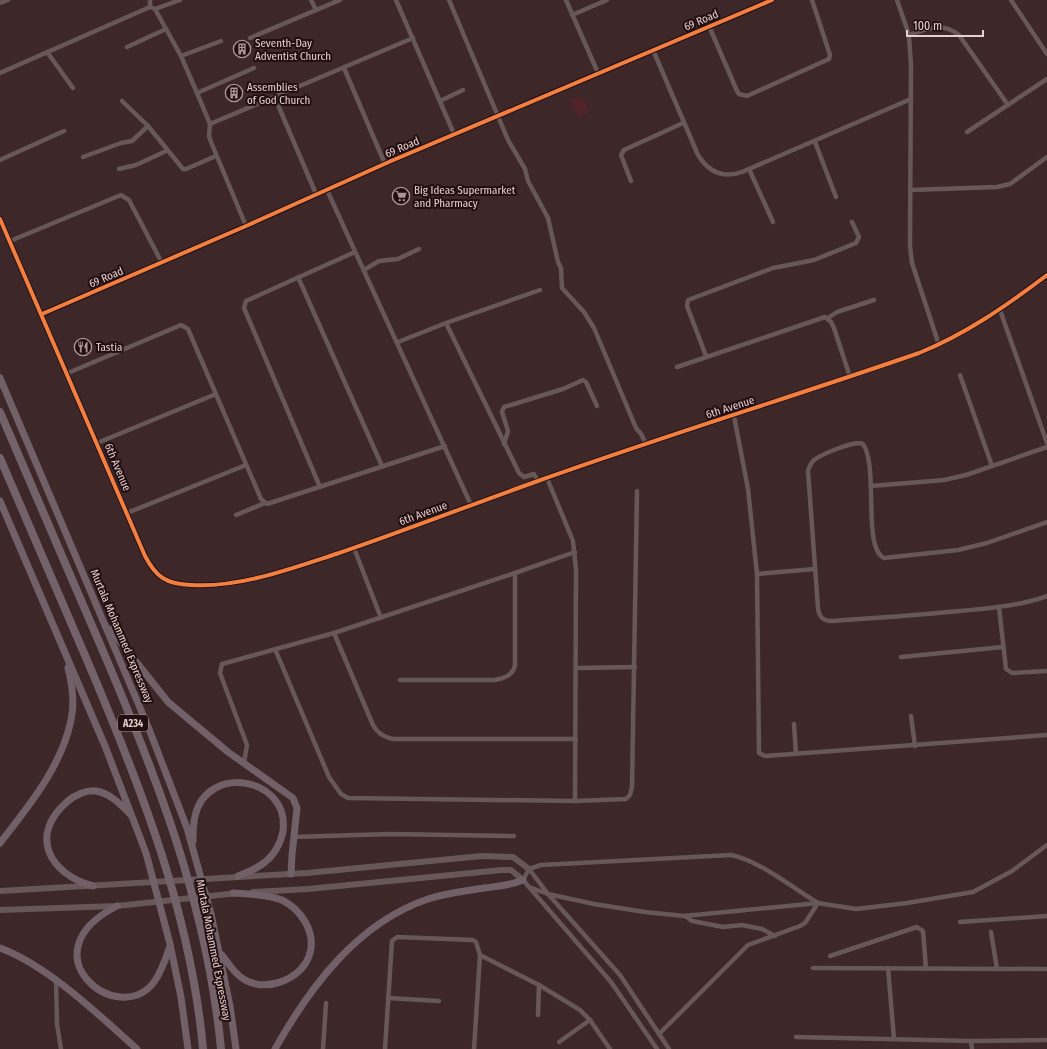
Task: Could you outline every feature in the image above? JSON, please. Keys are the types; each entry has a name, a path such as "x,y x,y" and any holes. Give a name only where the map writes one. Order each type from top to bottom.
{"highway":[{"name":"Murtala Mohammed Expressway","path":"0,378 104,621 169,780 192,847 211,914 220,953 236,1049"},
{"name":"Murtala Mohammed Expressway","path":"0,412 116,682 170,818 188,878 202,937 214,994 221,1049"},
{"name":"A234","path":"0,458 125,750 162,852 182,922 193,979 203,1049"},
{"path":"0,501 65,652 133,817 146,853 170,944 181,997 188,1049"},
{"path":"104,621 168,702 244,763 293,798 297,808 293,837 291,874"},
{"path":"0,843 21,817 56,763 66,740 72,718 72,692 65,652"},
{"path":"192,847 195,816 205,796 214,789 235,782 248,783 259,787 270,795 278,805 284,825 282,837 272,855 266,862 257,868 238,876"},
{"path":"93,886 72,879 64,874 53,859 46,844 48,828 54,816 73,797 84,792 96,791 119,803 133,817"},
{"path":"275,1049 292,1020 325,973 352,945 378,924 407,908 428,899 487,888 504,887 523,880"},
{"path":"220,953 234,972 243,979 256,984 271,985 282,982 295,974 305,964 310,953 308,928 304,919 294,908 281,900 266,896 233,893"},
{"path":"117,906 100,915 89,925 82,933 79,942 77,952 80,968 88,982 95,988 114,997 125,998 145,990 154,983 163,968 170,944"},
{"path":"0,948 16,954 76,995 136,1049"}],"main road":[{"path":"0,891 291,874 482,856 513,857 529,869"},
{"path":"0,910 117,906 217,894 308,889 502,870 512,870 523,880"}],"street":[{"path":"0,3 8,0"},
{"path":"150,0 152,8 181,56 197,93 210,124 209,136 216,156 246,226"},
{"path":"0,72 152,8 180,0"},
{"path":"311,0 316,10"},
{"path":"250,38 340,0"},
{"path":"396,0 454,134"},
{"path":"449,0 508,140 525,169 528,181 548,218 558,262 561,268 562,288 594,328 636,428 646,444"},
{"path":"566,0 598,73"},
{"path":"572,15 607,0"},
{"name":"69 Road","path":"42,314 162,263 498,115 772,0"},
{"path":"709,26 737,91 739,94 747,96 829,60 829,50 812,0"},
{"path":"897,0 908,35 911,66 910,190 912,263 939,345"},
{"path":"1011,0 1047,54"},
{"path":"908,35 939,26 950,28 959,35 1008,105"},
{"path":"127,47 166,29"},
{"path":"210,124 275,98 412,38"},
{"path":"181,56 221,41"},
{"path":"653,50 698,155 708,168 718,174 729,175 749,169 815,142 911,99"},
{"path":"47,52 73,88"},
{"path":"197,93 254,68"},
{"path":"344,68 385,164"},
{"path":"967,132 1047,79"},
{"path":"440,101 462,90"},
{"path":"275,98 316,194"},
{"path":"122,101 148,126 180,167 186,169 216,156"},
{"path":"631,181 621,155 624,150 683,123"},
{"path":"83,157 121,143 132,141 148,126"},
{"path":"0,160 64,131"},
{"path":"815,142 836,197"},
{"path":"119,169 136,166 166,151"},
{"path":"910,190 997,187 1010,184 1047,157"},
{"path":"749,169 773,222"},
{"path":"327,190 398,342 471,505"},
{"path":"10,241 120,195 129,200 162,263"},
{"name":"6th Avenue","path":"0,219 152,569 163,579 180,584 220,584 258,577 300,566 354,548 538,481 850,377 939,345 1000,310 1047,275"},
{"path":"706,356 687,306 688,300 773,268 814,260 856,243 859,237 852,222"},
{"path":"364,270 379,261 398,259 419,248"},
{"path":"320,487 244,308 246,301 356,252"},
{"path":"298,277 382,466"},
{"path":"398,342 446,323 540,290"},
{"path":"677,367 822,317 828,318 837,312 874,300"},
{"path":"1000,310 1047,443"},
{"path":"828,318 834,328 850,377"},
{"path":"446,323 519,474 524,477 535,474 538,481"},
{"path":"68,373 181,325 188,329 261,499 265,503"},
{"path":"960,375 992,466"},
{"path":"504,444 508,431 502,412 504,407 563,389 583,380 586,382 597,406"},
{"path":"97,443 216,394"},
{"path":"734,416 748,489 757,574 759,753 765,756 1047,735"},
{"path":"1047,522 987,543 958,550 884,558 879,556 876,550 867,452 863,444 860,442 835,450 815,460 810,466 808,480 818,613 823,620 828,621 999,607 1014,605 1047,596"},
{"path":"236,515 265,503 270,504 445,446"},
{"path":"871,486 944,480 992,466 1047,447"},
{"path":"127,513 246,465"},
{"path":"547,478 573,541 575,552 575,801"},
{"path":"275,649 329,777 344,797 353,799 621,800 630,795 632,787 637,491"},
{"path":"354,548 381,618"},
{"path":"244,763 247,745 220,673 220,668 226,661 334,633 575,552"},
{"path":"757,574 815,569"},
{"path":"400,680 495,680 504,678 511,673 515,666 515,573"},
{"path":"999,607 1006,669 1008,672 1018,673 1047,671"},
{"path":"334,633 373,725 376,730 385,737 393,739 576,739"},
{"path":"901,657 1003,647"},
{"path":"576,668 634,667"},
{"path":"911,716 915,746"},
{"path":"794,724 796,754"},
{"path":"293,837 390,834 514,836"},
{"path":"529,887 548,894 621,908 684,916 818,903 856,909 907,903 973,892 1012,871 1047,845"},
{"path":"657,1049 611,982 523,880 529,869 542,865 731,855 741,857 753,863 818,903"},
{"path":"529,869 548,894 620,975 669,1049"},
{"path":"659,1034 741,950 748,945 775,936 805,923 818,903"},
{"path":"684,916 692,920 723,927 742,925 762,929 775,936"},
{"path":"960,922 1047,916"},
{"path":"830,956 917,928 923,931 926,969"},
{"path":"991,932 997,969"},
{"path":"385,1049 392,941 394,938 473,940 477,945 480,955 474,1049"},
{"path":"480,955 567,1000 590,1020 610,1049"},
{"path":"813,968 1047,969"},
{"path":"888,968 894,1039"},
{"path":"56,981 57,1024 61,1049"},
{"path":"538,1015 539,985"},
{"path":"388,998 439,1001"},
{"path":"323,1049 326,1003"},
{"path":"559,1042 590,1020"},
{"path":"796,1037 971,1041 1047,1040"},
{"path":"971,1041 972,1049"}],"shaded area":[{"path":"583,97 589,112 578,118 571,100"}],"cycle path":[{"path":"42,314 246,226 391,161 772,0"},
{"path":"0,219 145,556 153,569 163,578 175,583 191,585 227,584 301,566 585,464 919,353 969,328 1016,298 1047,275"}],"place":[{"name":"Seventh-Day Adventist Church","path":"242,49"},
{"name":"Assemblies of God Church","path":"234,93"},
{"name":"Big Ideas Supermarket and Pharmacy","path":"401,196"},
{"name":"Tastia","path":"83,347"}]}
